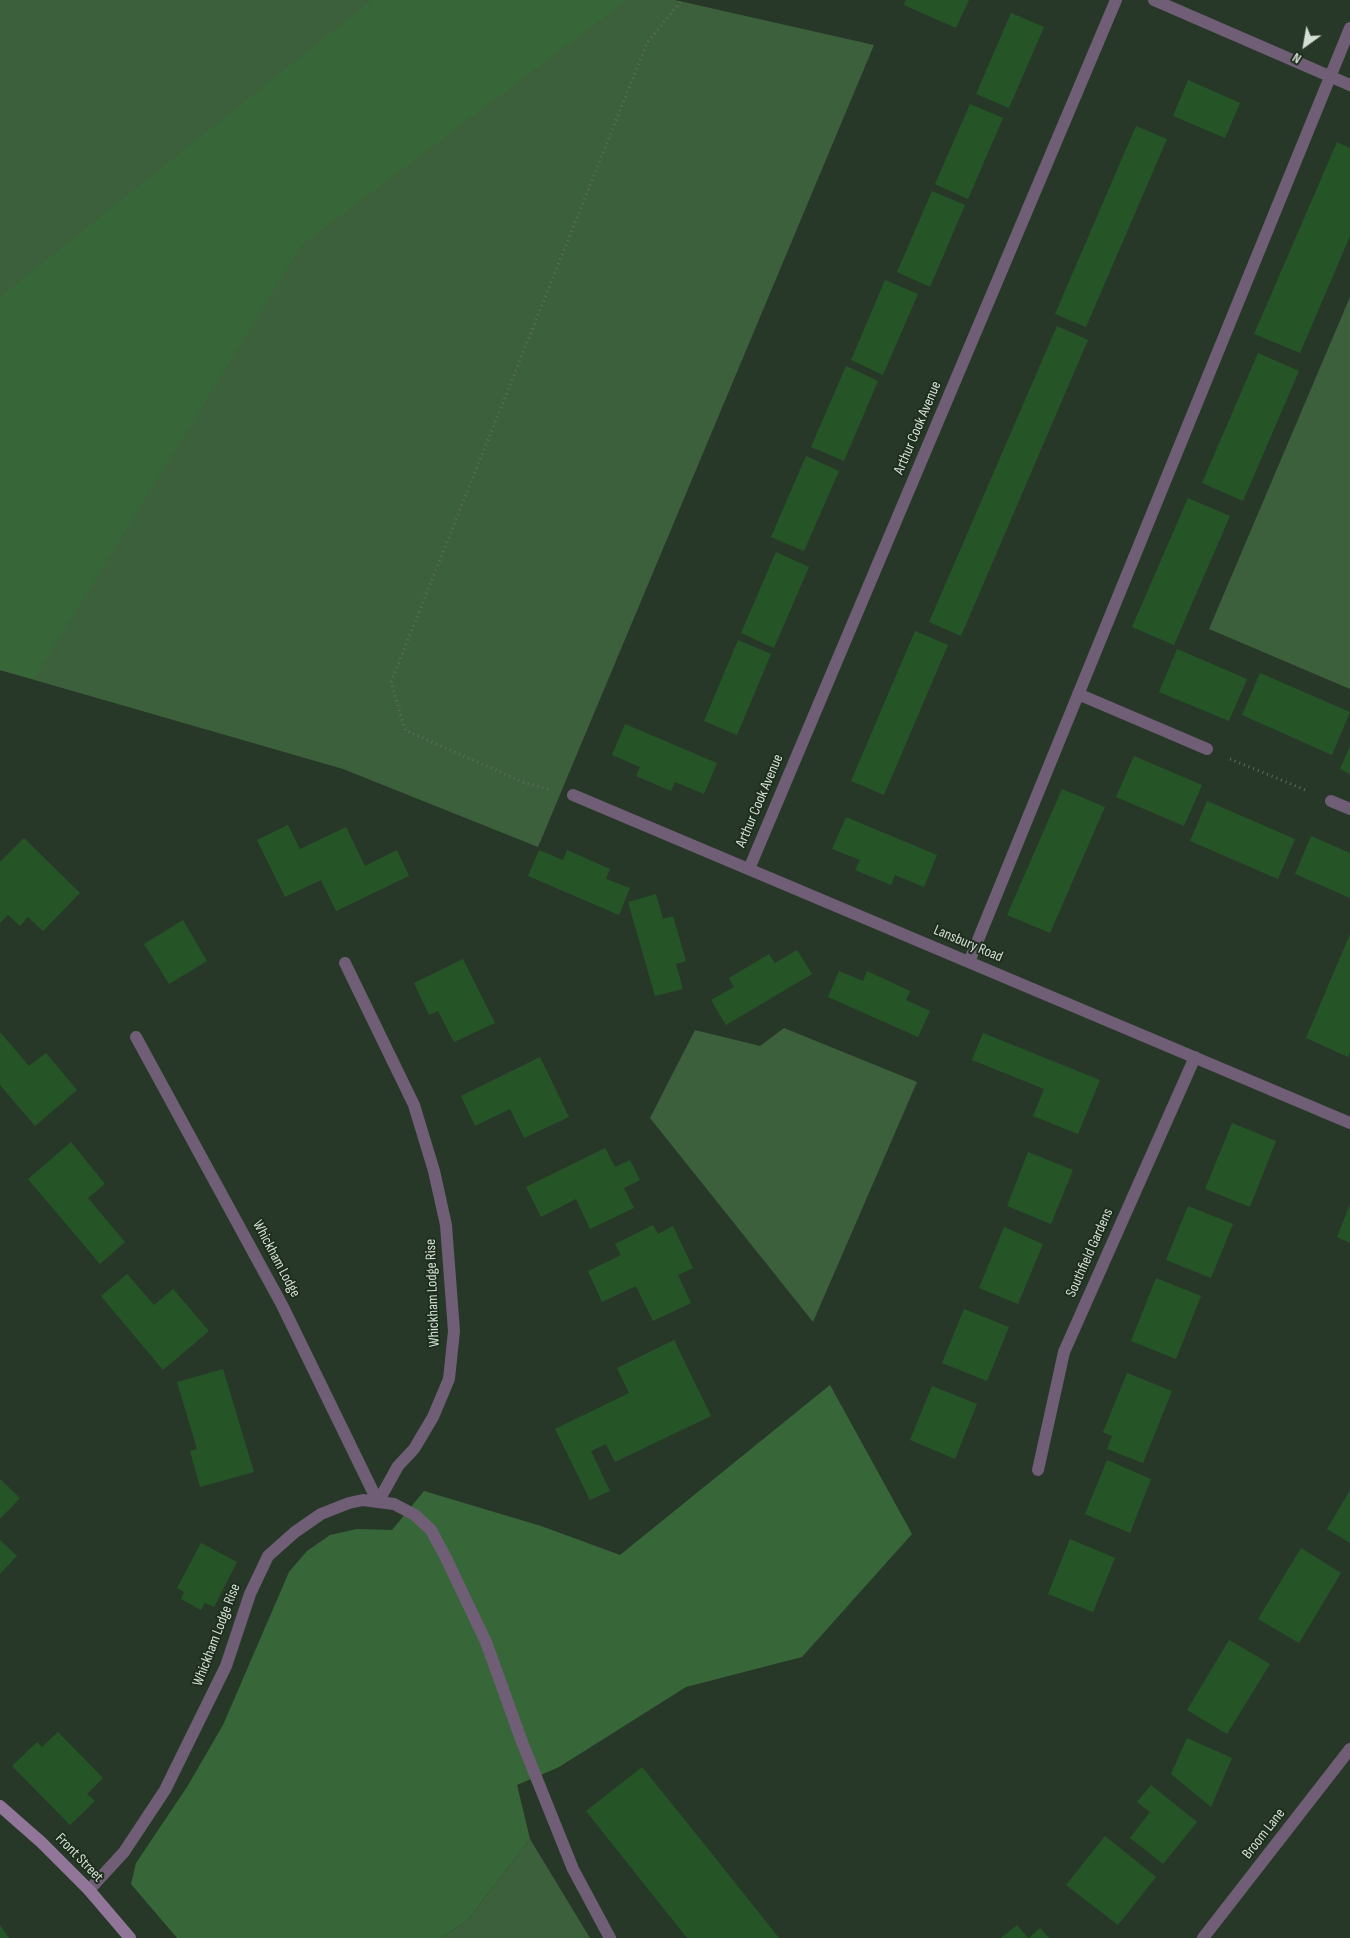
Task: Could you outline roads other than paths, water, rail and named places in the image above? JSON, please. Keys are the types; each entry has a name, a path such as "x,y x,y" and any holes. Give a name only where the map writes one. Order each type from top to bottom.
{"main road":[{"name":"Front Street","path":"0,1806 41,1842 89,1890 130,1938"}],"street":[{"name":"Arthur Cook Avenue","path":"749,869 1116,0"},
{"path":"1154,0 1177,4 1350,86"},
{"path":"969,962 1350,28"},
{"path":"1078,694 1207,749"},
{"name":"Lansbury Road","path":"573,795 1350,1123"},
{"path":"1331,802 1350,810"},
{"name":"Whickham Lodge Rise","path":"89,1890 124,1852 166,1790 226,1666 250,1594 268,1556 295,1532 321,1514 362,1500 378,1502 398,1466 414,1449 433,1417 449,1379 454,1331 446,1225 434,1171 414,1106 345,963"},
{"name":"Whickham Lodge","path":"136,1037 282,1305 378,1502"},
{"name":"Southfield Gardens","path":"1038,1470 1064,1352 1196,1057"},
{"path":"378,1502 394,1504 415,1514 431,1530 445,1556 486,1642 522,1742 573,1870 610,1938"},
{"name":"Broom Lane","path":"1203,1938 1350,1749"}]}
